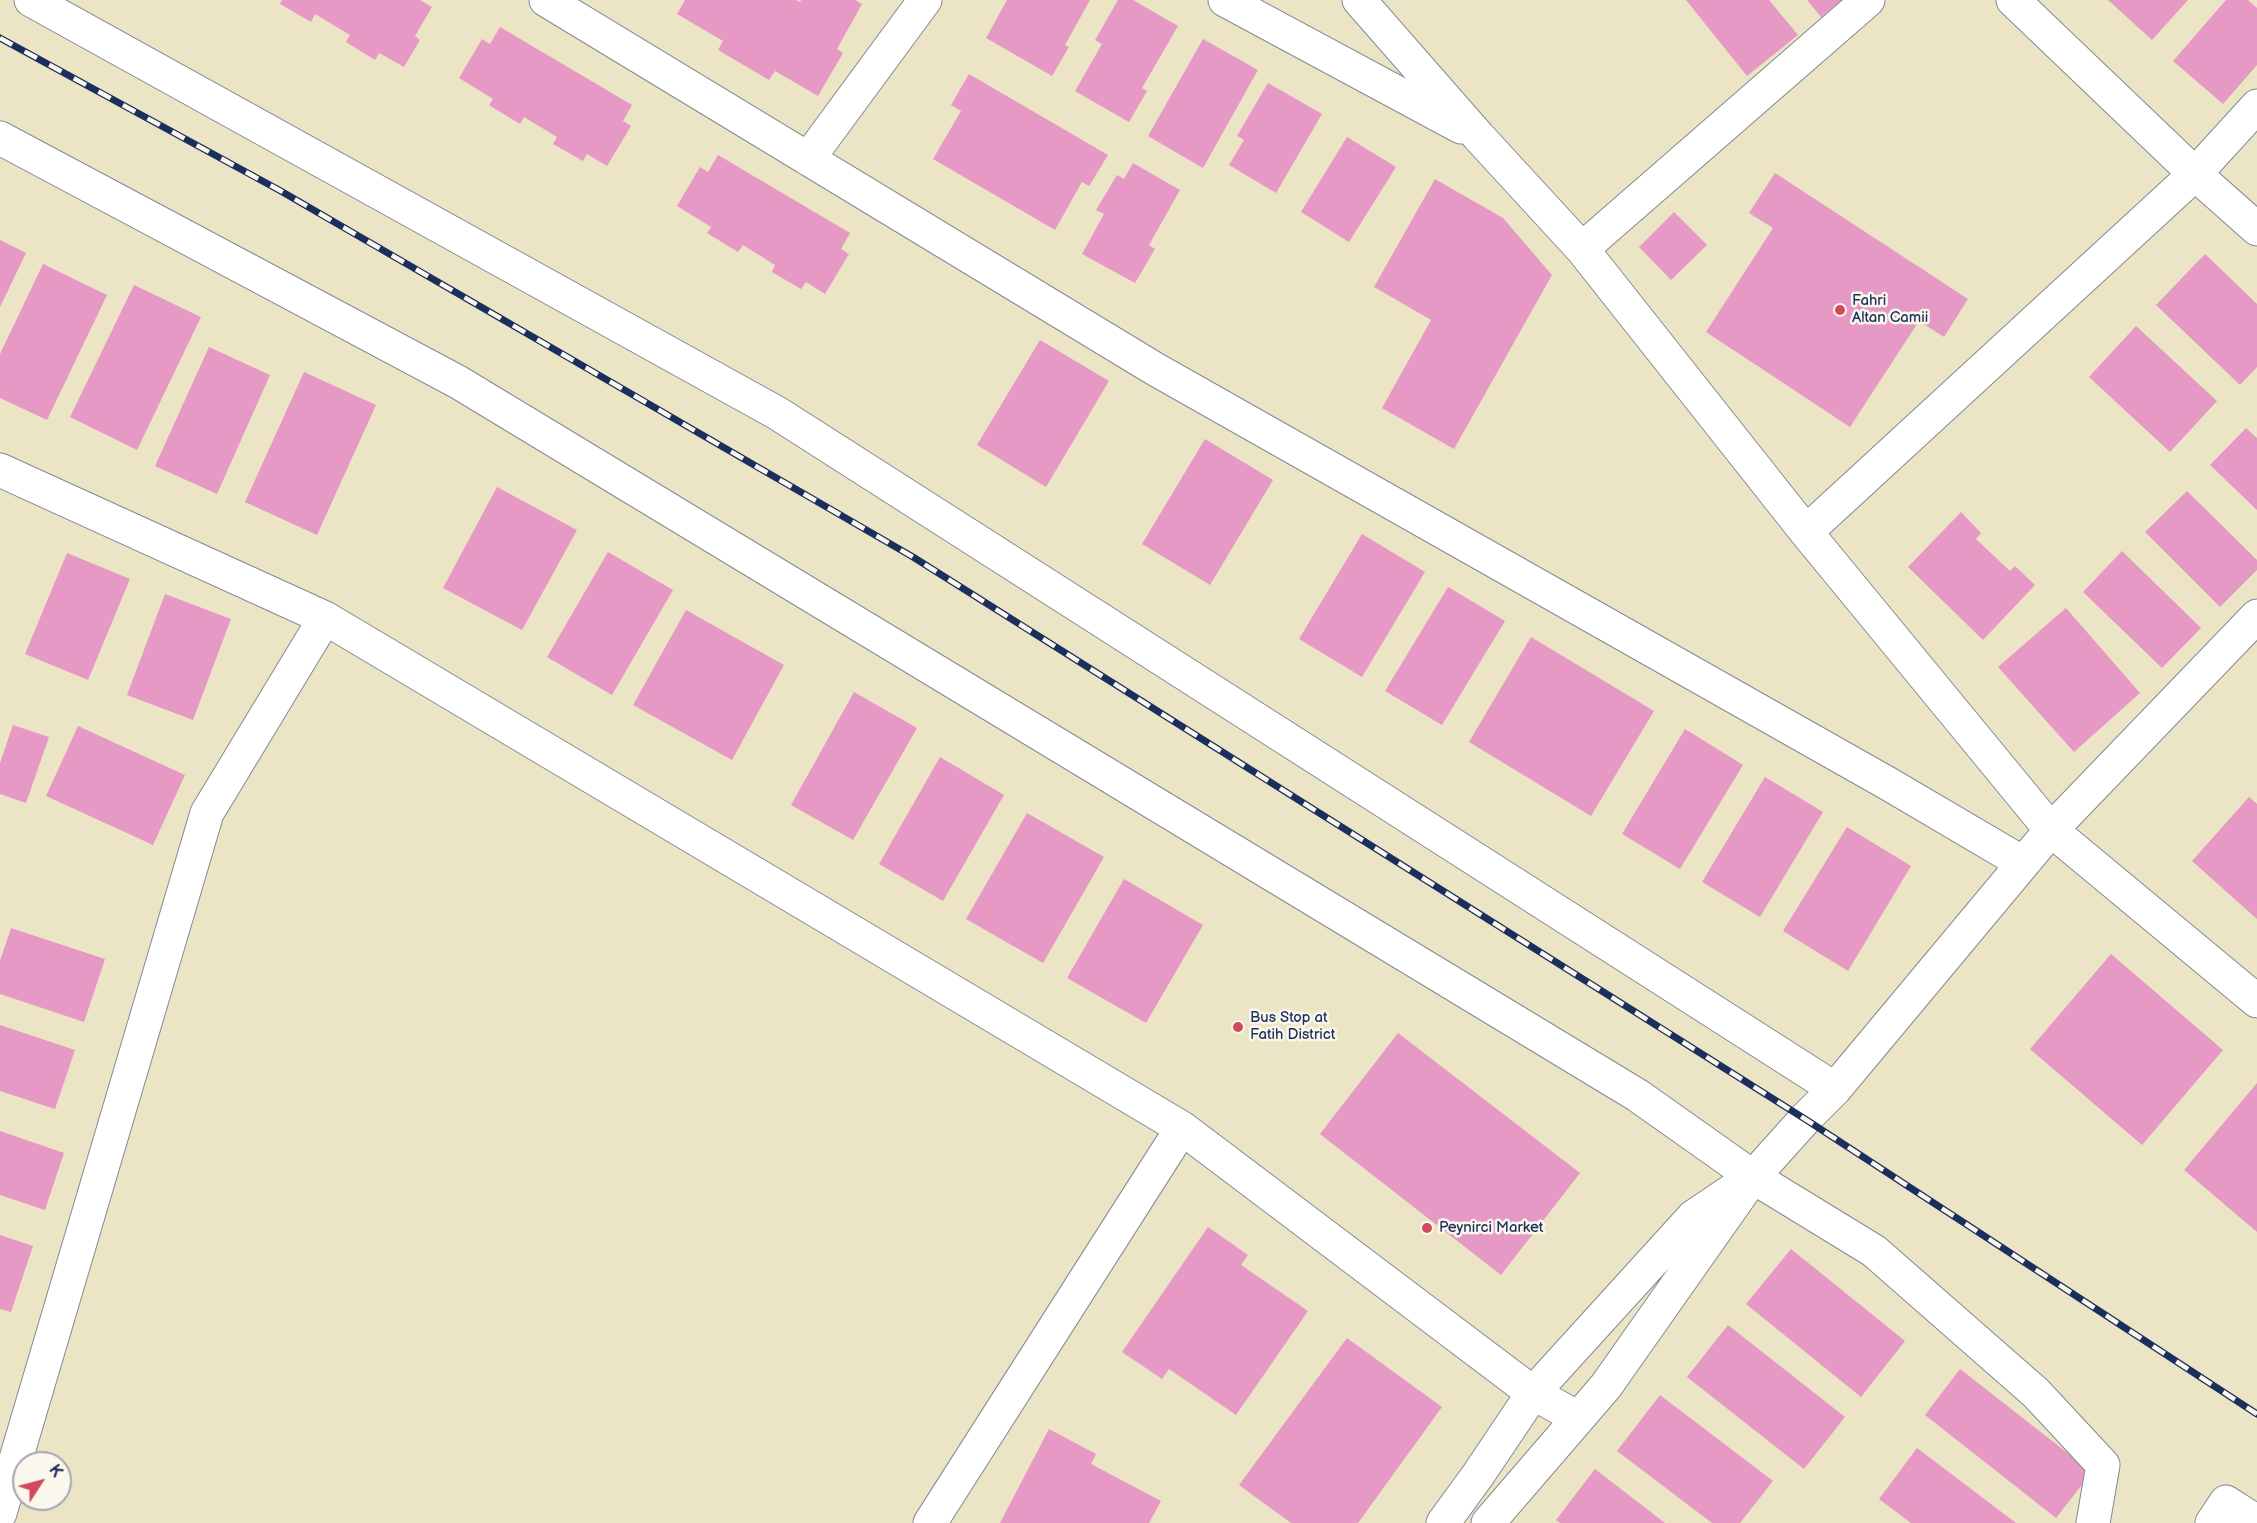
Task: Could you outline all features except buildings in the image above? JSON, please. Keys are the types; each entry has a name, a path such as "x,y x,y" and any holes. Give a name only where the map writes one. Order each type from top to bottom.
{"street":[{"path":"31,0 777,413 1835,1089"},
{"path":"546,0 1155,369 2023,863"},
{"path":"808,159 925,0"},
{"path":"1225,0 1479,137"},
{"path":"1359,0 1479,137 1582,249 1806,532 2051,830 2257,1001"},
{"path":"1582,249 1868,0"},
{"path":"2013,0 2195,174 2257,229"},
{"path":"1806,532 2195,174 2257,106"},
{"path":"0,138 458,382 1627,1089 1753,1177 1874,1251 2036,1393 2103,1465 2093,1523"},
{"path":"0,470 325,618 1182,1128 1533,1393 1578,1418"},
{"path":"1488,1523 1606,1386 1753,1177 1835,1089 2051,830 2257,616"},
{"path":"0,1513 207,813 325,618"},
{"path":"930,1523 1182,1128"},
{"path":"1443,1523 1533,1393 1693,1217 1753,1177"},
{"path":"2212,1523 2226,1502 2257,1522"}],"railway":[{"path":"0,38 279,190 913,557 1805,1119 2257,1414"}],"place":[{"name":"Fahri Altan Camii","path":"1840,310"},
{"name":"Bus Stop at Fatih District","path":"1238,1027"},
{"name":"Peynirci Market","path":"1427,1228"}]}
